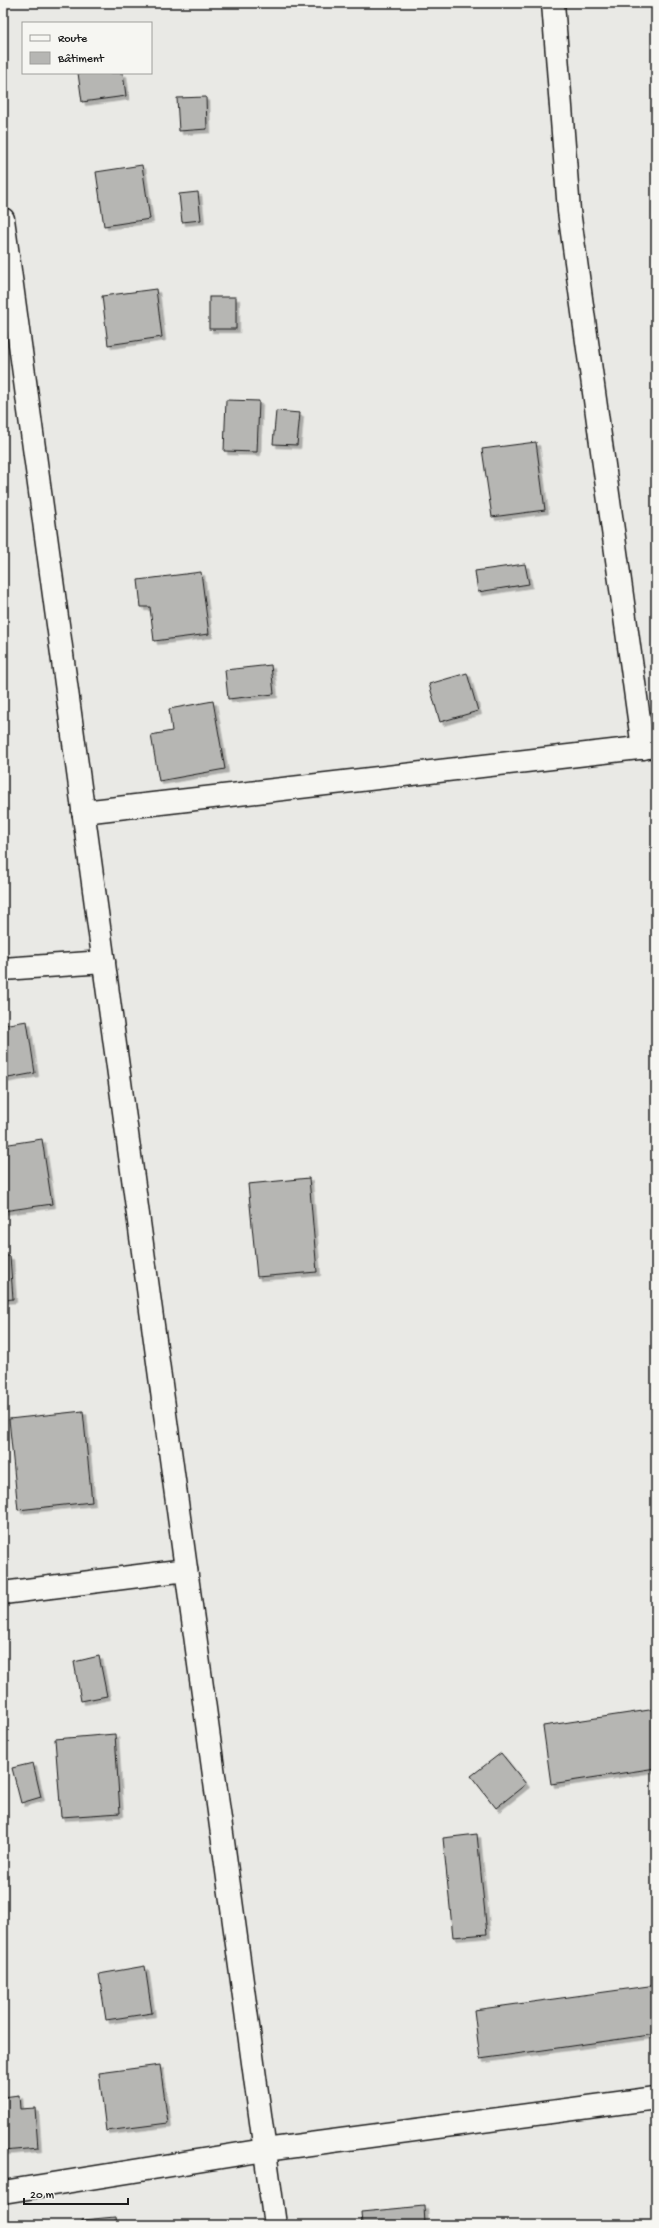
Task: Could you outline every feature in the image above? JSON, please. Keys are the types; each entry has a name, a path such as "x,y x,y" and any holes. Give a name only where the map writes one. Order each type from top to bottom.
{"street":[{"path":"83,812 650,747 569,211 553,3"},
{"path":"3,219 275,2225"},
{"path":"3,969 104,962"},
{"path":"3,1593 186,1570"},
{"path":"3,2192 265,2150 656,2098"}],"building":[{"path":"654,26 656,26 656,49"},
{"path":"78,74 123,74 126,96 82,102"},
{"path":"206,97 207,129 179,131 177,98"},
{"path":"142,165 150,219 104,226 96,172"},
{"path":"198,192 201,220 182,222 179,194"},
{"path":"156,289 162,337 108,345 102,296"},
{"path":"209,297 236,297 236,329 209,329"},
{"path":"226,400 259,401 257,452 224,451"},
{"path":"276,411 300,413 297,445 273,444"},
{"path":"536,442 545,510 492,517 482,449"},
{"path":"525,564 529,584 478,592 475,571"},
{"path":"201,572 209,634 154,641 150,607 141,607 138,580"},
{"path":"271,665 274,694 228,699 225,670"},
{"path":"467,673 478,711 440,722 429,684"},
{"path":"213,701 225,769 159,781 151,735 172,731 169,709"},
{"path":"27,1021 35,1073 3,1079 3,1025"},
{"path":"42,1139 52,1204 3,1211 3,1145"},
{"path":"309,1178 317,1272 257,1277 248,1184"},
{"path":"3,1256 10,1256 13,1299 3,1300"},
{"path":"83,1411 92,1502 18,1510 9,1419"},
{"path":"99,1656 107,1696 81,1701 74,1662"},
{"path":"656,1709 656,1768 551,1784 543,1726"},
{"path":"115,1734 120,1813 61,1817 55,1739"},
{"path":"501,1753 526,1784 496,1808 471,1776"},
{"path":"33,1763 41,1797 21,1803 12,1768"},
{"path":"477,1834 487,1934 453,1937 443,1838"},
{"path":"145,1966 152,2013 106,2020 99,1974"},
{"path":"656,1985 656,2034 480,2059 474,2010"},
{"path":"160,2065 168,2123 106,2131 99,2073"},
{"path":"19,2095 20,2109 35,2108 38,2148 3,2151 3,2097"},
{"path":"424,2206 425,2225 362,2225 361,2212"},
{"path":"115,2217 116,2225 83,2225 82,2220"}]}
